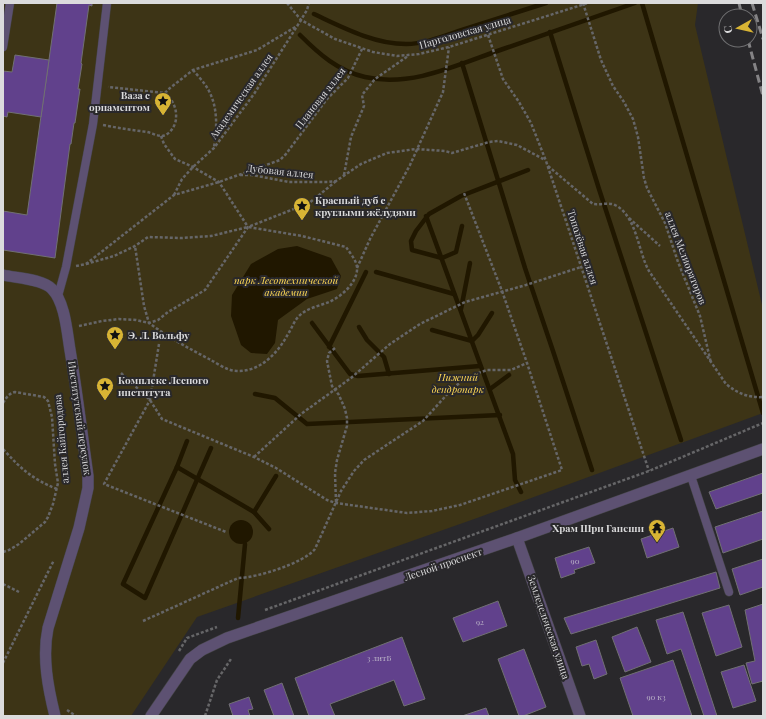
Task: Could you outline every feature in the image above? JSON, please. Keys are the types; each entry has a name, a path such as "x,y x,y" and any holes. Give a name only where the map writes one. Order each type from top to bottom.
{"street":[{"path":"3,275 41,282 51,288 58,296"},
{"name":"Институтский переулок","path":"55,716 48,682 45,650 46,638 79,528 86,496 88,476 76,382 67,330 58,296"},
{"name":"Лесной проспект","path":"151,716 190,659 202,650 227,638 517,538 763,449"},
{"name":"Земледельческая улица","path":"517,538 580,716"}],"lane":[{"path":"3,47 10,3"},
{"path":"58,296 66,267 93,124 107,3"},
{"path":"691,476 729,592"}],"path":[{"name":"Парголовская улица","path":"287,3 301,20 335,39 384,55 427,53 588,3"},
{"name":"Академическая аллея","path":"174,195 182,179 214,148 254,94 298,26 309,3"},
{"name":"аллея Мелиораторов","path":"584,4 601,60 613,86 633,119 638,137 644,178 647,188 665,223 678,262 700,316 711,362"},
{"path":"165,93 193,70 256,50 298,26"},
{"name":"Тополёвая аллея","path":"488,35 503,79 520,102 532,123 548,165 649,471"},
{"path":"67,330 102,321 119,319 136,320 149,323 173,340 235,371 245,371 258,366 270,358 279,349 299,316 306,311 340,296 353,281 370,239 410,165 443,92 450,47"},
{"name":"Плановая аллея","path":"174,195 219,182 273,163 286,154 327,99 348,78 362,49"},
{"path":"344,175 351,137 364,106 362,95 375,79 409,55"},
{"path":"193,70 207,87 212,99 216,122 214,148"},
{"path":"93,124 161,136 165,135 174,127 176,120 174,104 165,93 98,86"},
{"path":"161,136 164,144 175,159 193,167 219,182 248,227 302,236 346,247 354,258 357,268"},
{"path":"66,267 86,264 114,256 135,246 148,237 205,237 228,233 248,227 309,202 344,175 372,158 387,152 416,149 445,151 452,153 489,142 498,141 517,145 546,161"},
{"path":"548,165 593,204 609,203 615,205 660,246"},
{"name":"Дубовая аллея","path":"237,175 252,175 300,183 336,181"},
{"path":"121,372 150,400 162,419 254,457 276,468 327,500 336,503 407,513 432,511 460,505 562,470 502,291 464,194"},
{"path":"86,264 174,195"},
{"path":"627,217 635,234 645,265 726,384 739,393 755,398 763,397"},
{"path":"149,323 158,320 168,312 205,290 248,227"},
{"path":"135,246 144,306 149,323"},
{"path":"254,457 302,414 351,378 383,350 420,324 454,306 465,302 526,285 581,267"},
{"path":"158,344 150,400 104,484 226,532"},
{"path":"335,348 329,353 327,361 332,386 339,395 347,418 335,473 336,503"},
{"path":"143,621 238,578 246,578 300,560 311,554 315,549 345,484 364,460 423,421 459,382 467,377 487,370 511,370 527,363"},
{"path":"3,402 7,396 15,392 44,397 48,401 52,417 55,464 58,483 51,512 44,522 19,544 3,552"},
{"path":"3,449 19,467 28,474 57,489"},
{"path":"3,663 55,558"},
{"path":"3,584 19,592"},
{"path":"205,716 217,680 231,659"}],"green space":[{"name":"парк Лесотехнической академии","path":"3,3 698,3 695,25 763,309 763,413 477,518 197,617 131,716 3,716"}],"shaded area":[{"path":"297,246 331,258 341,276 337,289 307,299 278,320 275,343 267,354 251,353 241,345 231,316 232,295 251,264 278,249"},
{"path":"241,520 250,523 253,532 250,541 241,544 232,541 229,532 232,523"}],"building":[{"path":"57,3 92,3 92,6 89,5 78,89 80,89 70,144 55,258 3,250 3,211 27,215"},
{"path":"15,55 49,60 41,117 8,112 7,117 3,116 3,71 12,72"},
{"path":"763,473 763,493 716,509 709,492"},
{"path":"763,511 763,539 723,553 715,527"},
{"path":"673,528 679,547 647,558 641,539"},
{"path":"589,547 595,563 574,570 575,573 561,578 555,558"},
{"path":"763,559 763,587 740,595 732,569"},
{"path":"716,572 720,588 571,634 564,618"},
{"path":"498,601 507,626 463,642 453,618"},
{"path":"763,604 763,681 752,684 746,663 755,661 745,610"},
{"path":"729,605 742,647 716,656 702,613"},
{"path":"683,612 717,716 704,716 681,649 667,654 656,620"},
{"path":"637,627 651,662 625,672 612,637"},
{"path":"402,637 425,699 404,706 394,680 330,704 335,716 309,716 295,678"},
{"path":"596,640 607,674 594,679 589,664 582,666 576,647"},
{"path":"524,649 546,707 523,716 519,716 498,659"},
{"path":"673,660 692,716 633,716 620,678"},
{"path":"744,665 756,701 733,708 721,672"},
{"path":"282,683 294,716 274,716 264,690"},
{"path":"249,697 253,709 248,710 250,716 233,716 229,704"},
{"path":"486,708 489,716 462,716"}],"waterway":[{"path":"314,14 370,38 394,43 413,44 434,39 546,3"},
{"path":"300,35 314,49 346,71 365,77 383,80 401,79 419,77 454,67 635,3"},
{"path":"642,3 763,413"},
{"path":"550,32 599,189 681,440"},
{"path":"462,63 525,268 592,470"},
{"path":"462,226 456,252 442,258 412,250 411,241 416,231 429,214 461,196 528,170"},
{"path":"426,216 513,454 515,480 521,492"},
{"path":"461,309 470,263"},
{"path":"329,347 366,272"},
{"path":"376,272 454,294"},
{"path":"432,330 472,341 478,335 492,313"},
{"path":"312,323 350,374 358,376 480,366"},
{"path":"359,327 367,340 384,357 389,374"},
{"path":"490,389 509,375"},
{"path":"255,394 275,398 307,424 500,415"},
{"path":"187,441 177,467 123,584 145,598 211,448"},
{"path":"177,467 254,512 269,529"},
{"path":"254,512 276,476"},
{"path":"238,618 245,544"}],"railway":[{"path":"739,3 740,8"},
{"path":"752,3 763,39"},
{"path":"750,48 763,96"}],"place":[{"name":"Ваза с орнаментом","path":"163,116"},
{"name":"Красный дуб с круглыми жёлудями","path":"302,221"},
{"name":"Э. Л. Вольфу","path":"115,350"},
{"name":"Комплекс Лесного института","path":"105,401"},
{"name":"Храм Шри Ганеши","path":"657,543"}],"park label":[{"name":"Нижний дендропарк","path":"458,382"}]}
